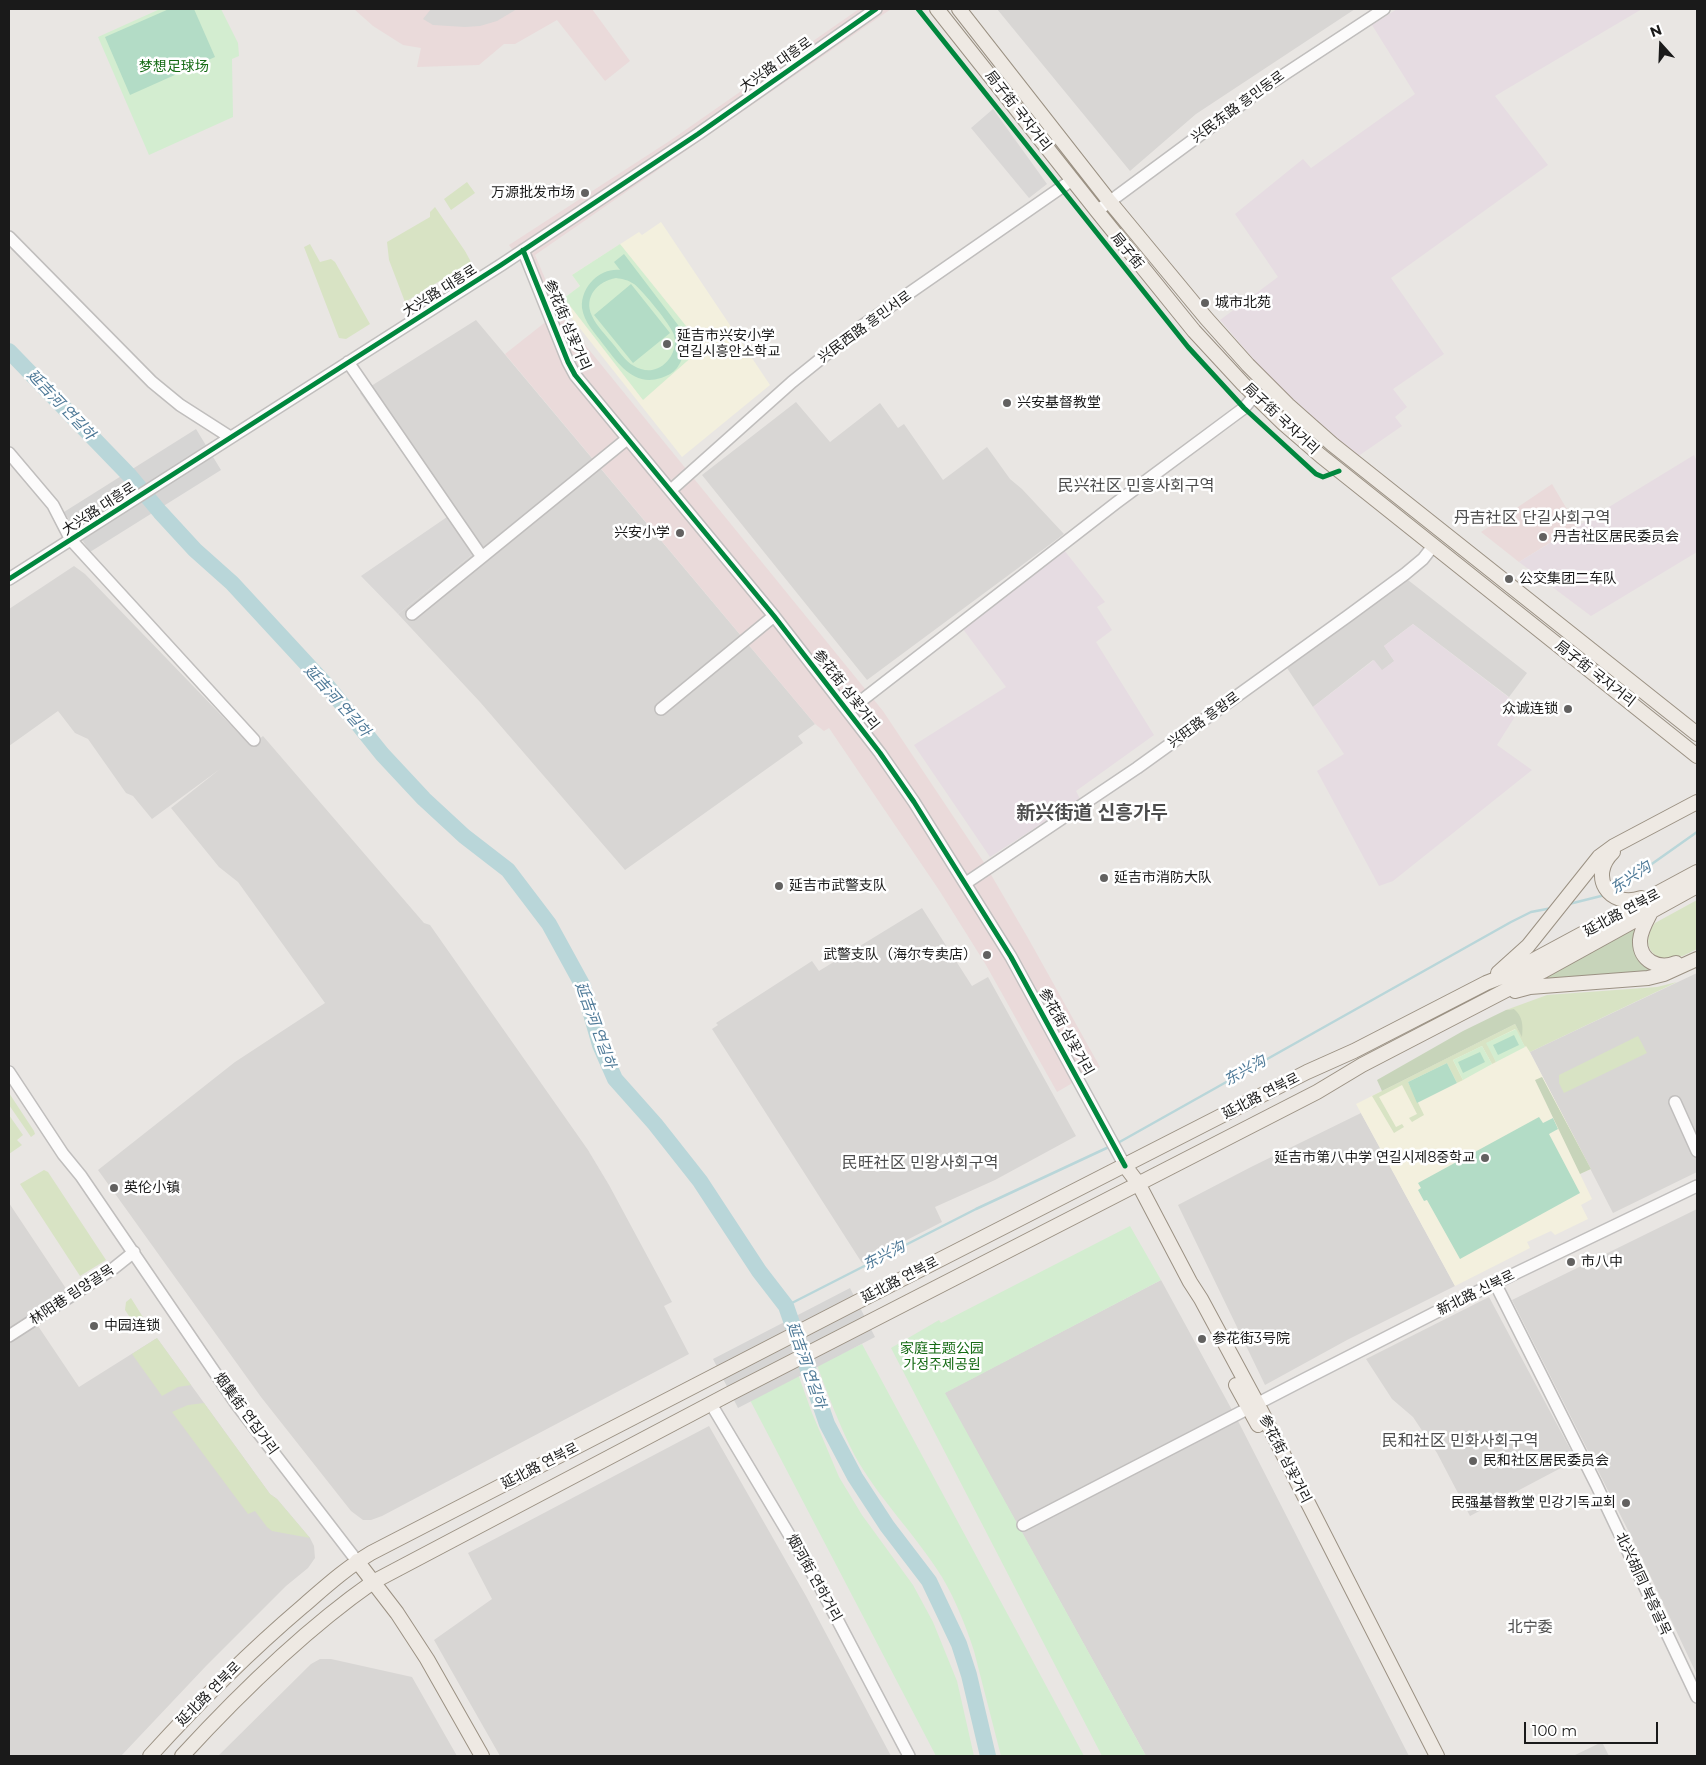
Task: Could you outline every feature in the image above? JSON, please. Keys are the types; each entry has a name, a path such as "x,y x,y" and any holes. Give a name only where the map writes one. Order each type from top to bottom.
{"main road":[{"name":"局子街 국자거리","path":"937,9 1096,211 1194,331 1254,395 1321,456 1697,756"},
{"name":"局子街 국자거리","path":"959,9 1110,202 1212,324 1248,365 1288,405 1332,444 1697,734"},
{"path":"1486,983 1522,953 1592,864 1605,852 1697,802"},
{"path":"1665,890 1638,899 1622,900 1616,898 1608,891 1603,882 1602,874 1605,862 1612,853 1697,806"},
{"name":"延北路 연북로","path":"150,1756 191,1711 251,1653 288,1619 358,1561 857,1302 1307,1072 1354,1051 1486,983 1504,976 1697,872"},
{"name":"延北路 연북로","path":"182,1756 279,1659 335,1610 373,1582 731,1393 1317,1092 1362,1065 1543,971 1697,886"},
{"path":"1652,910 1644,924 1641,935 1641,949 1650,962 1655,965 1667,966 1697,954"},
{"path":"1492,996 1530,987 1648,978 1664,974 1697,959"},
{"name":"参花街 삼꽃거리","path":"1125,1166 1437,1756"},
{"name":"参花街 삼꽃거리","path":"1253,1406 1427,1756"},
{"name":"烟集街 연집거리","path":"358,1561 397,1613 427,1659 482,1756"}],"street":[{"name":"大兴路 대흥로","path":"9,579 523,250 698,134 876,9"},
{"name":"兴民东路 흥민동로","path":"1096,211 1262,89 1384,9"},
{"name":"兴民西路 흥민서로","path":"671,490 792,382 859,328 1072,180"},
{"path":"9,237 152,382 180,405 230,437"},
{"name":"参花街 삼꽃거리","path":"523,250 568,362 583,386 774,616 848,711 914,802 1011,957 1112,1139 1125,1166"},
{"path":"348,362 482,557"},
{"path":"848,711 1116,503 1244,408 1254,395"},
{"path":"412,614 628,439"},
{"path":"9,453 53,505 75,537 254,740"},
{"name":"兴旺路 흥왕로","path":"966,883 1137,768 1405,574 1423,559 1434,546"},
{"path":"661,710 774,616"},
{"name":"烟集街 연집거리","path":"9,1072 63,1154 81,1176 134,1252 237,1405 358,1561"},
{"path":"1675,1102 1697,1151"},
{"name":"新北路 신북로","path":"1023,1525 1495,1283 1697,1186"},
{"name":"林阳巷 림양골목","path":"9,1336 114,1268 134,1252"},
{"name":"北兴胡同 북흥골목","path":"1495,1283 1596,1484 1697,1697"},
{"name":"烟河街 연하거리","path":"711,1404 818,1583 909,1756"}],"shaded area":[{"path":"354,9 592,9 630,61 605,81 557,20 515,44 504,44 479,65 417,67 421,48 403,45 373,26"},
{"path":"431,9 517,9 497,21 480,26 465,27 433,25 423,19"},
{"path":"859,9 891,9 535,255 560,314 883,711 983,861 1100,1067 1057,1092 986,965 939,890 829,728 824,731 815,724 505,354 548,320 529,271 509,245 671,140"},
{"path":"997,9 1355,9 1196,114 1130,171"},
{"path":"1397,9 1642,9 1495,96 1548,165 1391,278 1444,354 1393,389 1407,407 1395,417 1402,426 1357,457 1267,375 1220,320 1278,277 1235,214 1303,159 1311,168 1415,94 1372,25"},
{"path":"993,109 1047,184 1029,198 971,128"},
{"name":"延吉市兴安小学 연길시흥안소학교","path":"661,222 770,385 682,457 559,302 580,286 572,275 639,232 642,235"},
{"path":"476,320 815,724 798,736 803,743 625,870 480,702 398,614 474,553 360,393"},
{"path":"796,402 830,442 880,403 898,428 904,424 943,480 987,447 1010,479 1022,489 1064,534 867,680 702,475"},
{"path":"1694,455 1697,461 1697,552 1591,616 1519,562"},
{"path":"1552,484 1577,526 1519,562 1481,532"},
{"path":"447,517 474,553 398,614 361,576"},
{"path":"1064,550 1105,602 1097,607 1112,630 1096,642 1154,735 1076,791 1080,799 990,857 914,745 1006,687 960,625"},
{"path":"74,566 85,574 251,746 263,736 424,923 430,925 588,1150 672,1302 664,1306 689,1354 382,1516 371,1520 363,1520 351,1511 261,1397 98,1170 235,1062 325,1003 238,882 219,867 171,808 220,769 152,819 133,796 126,793 88,739 75,733 58,711 9,746 9,609"},
{"path":"1408,580 1527,673 1509,697 1413,624 1384,646 1395,661 1382,671 1373,660 1313,707 1287,668"},
{"path":"1413,624 1521,707 1497,745 1532,770 1393,881 1379,886 1317,771 1344,754 1313,707 1374,660 1382,670 1394,661 1384,646"},
{"path":"922,908 972,986 988,977 1076,1136 995,1180 935,1207 942,1222 862,1263 712,1029 718,1025 716,1023 812,961 819,971"},
{"path":"1697,973 1697,1172 1613,1213 1530,1052"},
{"name":"延吉市第八中学 연길시제8중학교","path":"1515,1024 1591,1169 1580,1174 1592,1199 1581,1205 1588,1219 1555,1235 1551,1231 1527,1242 1530,1248 1455,1286 1356,1104"},
{"path":"1361,1113 1455,1286 1347,1340 1265,1385 1178,1205"},
{"path":"9,1203 67,1290 9,1328"},
{"path":"1697,1209 1697,1675 1640,1554 1512,1300"},
{"name":"参花街3号院","path":"1161,1280 1238,1421 1409,1756 1146,1756 944,1393"},
{"path":"1489,1297 1576,1460 1470,1516 1437,1453 1413,1417 1392,1399 1366,1359"},
{"path":"36,1323 79,1387 157,1338 270,1494 277,1499 310,1538 314,1546 315,1558 308,1568 286,1586 206,1666 121,1756 9,1756 9,1343"},
{"path":"709,1426 806,1596 891,1756 500,1756 434,1640 492,1599 468,1553"},
{"path":"320,1659 331,1659 412,1677 457,1756 218,1756 311,1664"},
{"path":"1602,1742 1609,1756 1573,1756"}],"green space":[{"name":"梦想足球场","path":"160,9 221,9 238,43 239,56 232,59 233,117 149,155 98,37"},
{"path":"169,9 194,9 215,57 130,95 105,37"},
{"path":"467,182 475,193 451,210 444,199"},
{"path":"435,207 471,262 405,302 389,260 387,242 430,217 430,212"},
{"path":"310,244 320,262 331,259 335,262 370,324 346,339 339,338 304,247"},
{"path":"620,244 703,347 643,400 564,298 580,286 572,275"},
{"path":"624,254 681,330 684,352 680,363 672,373 651,380 642,379 627,372 590,327 585,318 582,304 586,289 602,273 620,270 614,262","holes":["616,278 634,284 650,301 672,330 675,341 673,352 667,362 658,368 645,370 631,364 622,356 596,324 592,316 589,302 594,291 603,283"]},
{"path":"631,284 670,333 633,363 594,315"},
{"path":"1697,900 1697,949 1684,956 1675,958 1659,957 1654,954 1648,943 1655,923"},
{"path":"1638,925 1649,967 1647,971 1538,979"},
{"path":"1677,982 1530,1052 1515,1029 1487,1043 1496,1062 1492,1064 1482,1046 1453,1060 1463,1080 1457,1083 1447,1063 1408,1082 1424,1115 1412,1122 1409,1118 1417,1114 1402,1085 1379,1097 1396,1127 1402,1124 1404,1127 1394,1133 1372,1096 1515,1024 1522,1036 1514,1009 1506,1010 1547,995 1657,987"},
{"path":"1514,1009 1522,1022 1522,1037 1515,1024 1382,1091 1377,1080 1463,1031 1506,1010"},
{"path":"1516,1029 1525,1047 1496,1062 1486,1043"},
{"path":"1514,1035 1519,1045 1498,1055 1493,1045"},
{"path":"1638,1036 1647,1053 1564,1093 1559,1083 1559,1075"},
{"path":"1482,1046 1492,1064 1463,1080 1453,1060"},
{"path":"1480,1052 1485,1062 1463,1073 1458,1062"},
{"path":"1447,1063 1457,1083 1417,1103 1408,1082"},
{"path":"1542,1077 1591,1169 1580,1174 1535,1080"},
{"path":"9,1093 34,1131 35,1134 31,1137 9,1105"},
{"path":"9,1115 23,1135 17,1140 22,1145 9,1154"},
{"path":"1539,1117 1543,1123 1553,1118 1558,1129 1549,1134 1580,1193 1460,1259 1427,1200 1424,1201 1418,1190 1421,1188 1418,1183"},
{"path":"44,1170 48,1172 106,1260 80,1276 20,1184"},
{"name":"家庭主题公园 가정주제공원","path":"1130,1226 1161,1280 945,1393 1146,1756 1102,1756 891,1348 939,1320 941,1323"},
{"path":"131,1298 146,1322 140,1326 133,1322 125,1310 126,1302"},
{"path":"157,1338 191,1385 178,1387 162,1396 132,1354"},
{"path":"862,1344 1084,1756 1001,1756 974,1651 956,1603 932,1562 875,1487 855,1456 839,1422 817,1365"},
{"path":"798,1374 839,1477 862,1515 913,1585 933,1622 957,1681 974,1756 936,1756 750,1400"},
{"path":"204,1403 270,1494 277,1499 310,1538 272,1531 255,1511 248,1514 172,1412 188,1405"}],"pier":[{"path":"196,429 221,470 90,552 64,512"},
{"path":"850,1288 875,1337 738,1408 713,1359"}],"waterway":[{"name":"延吉河 연길하","path":"9,351 130,476 195,550 232,583 329,688 382,754 424,799 464,836 508,870 549,924 583,986 600,1045 615,1079 655,1124 700,1181 759,1271 786,1306 827,1424 855,1477 887,1526 929,1581 959,1644 969,1675 988,1756"},
{"name":"东兴沟","path":"1615,890 1697,832"},
{"name":"东兴沟","path":"1569,904 1605,895"},
{"name":"东兴沟","path":"1116,1144 1511,922 1531,912 1552,908"},
{"name":"东兴沟","path":"786,1306 976,1209 1111,1146"}],"cycle path":[{"path":"9,579 501,265 698,134 876,9"},
{"name":"局子街","path":"918,9 1188,347 1244,408 1316,474 1323,477 1339,471"},
{"path":"523,250 575,375 774,616 880,753 914,802 1011,957 1125,1166"}],"place":[{"name":"万源批发市场","path":"585,193"},
{"name":"城市北苑","path":"1205,303"},
{"name":"延吉市兴安小学 연길시흥안소학교","path":"667,344"},
{"name":"兴安基督教堂","path":"1007,403"},
{"name":"兴安小学","path":"680,533"},
{"name":"丹吉社区居民委员会","path":"1543,537"},
{"name":"公交集团二车队","path":"1509,579"},
{"name":"众诚连锁","path":"1568,709"},
{"name":"延吉市消防大队","path":"1104,878"},
{"name":"延吉市武警支队","path":"779,886"},
{"name":"武警支队（海尔专卖店）","path":"987,955"},
{"name":"延吉市第八中学 연길시제8중학교","path":"1485,1158"},
{"name":"英伦小镇","path":"114,1188"},
{"name":"市八中","path":"1571,1262"},
{"name":"中园连锁","path":"94,1326"},
{"name":"参花街3号院","path":"1202,1339"},
{"name":"民和社区居民委员会","path":"1473,1461"},
{"name":"民强基督教堂 민강기독교회","path":"1626,1503"}],"district":[{"name":"民兴社区 민흥사회구역","path":"1136,486"},
{"name":"丹吉社区 단길사회구역","path":"1532,518"},
{"name":"新兴街道 신흥가두","path":"1092,813"},
{"name":"民旺社区 민왕사회구역","path":"920,1163"},
{"name":"民和社区 민화사회구역","path":"1460,1441"},
{"name":"北宁委","path":"1530,1628"}]}
